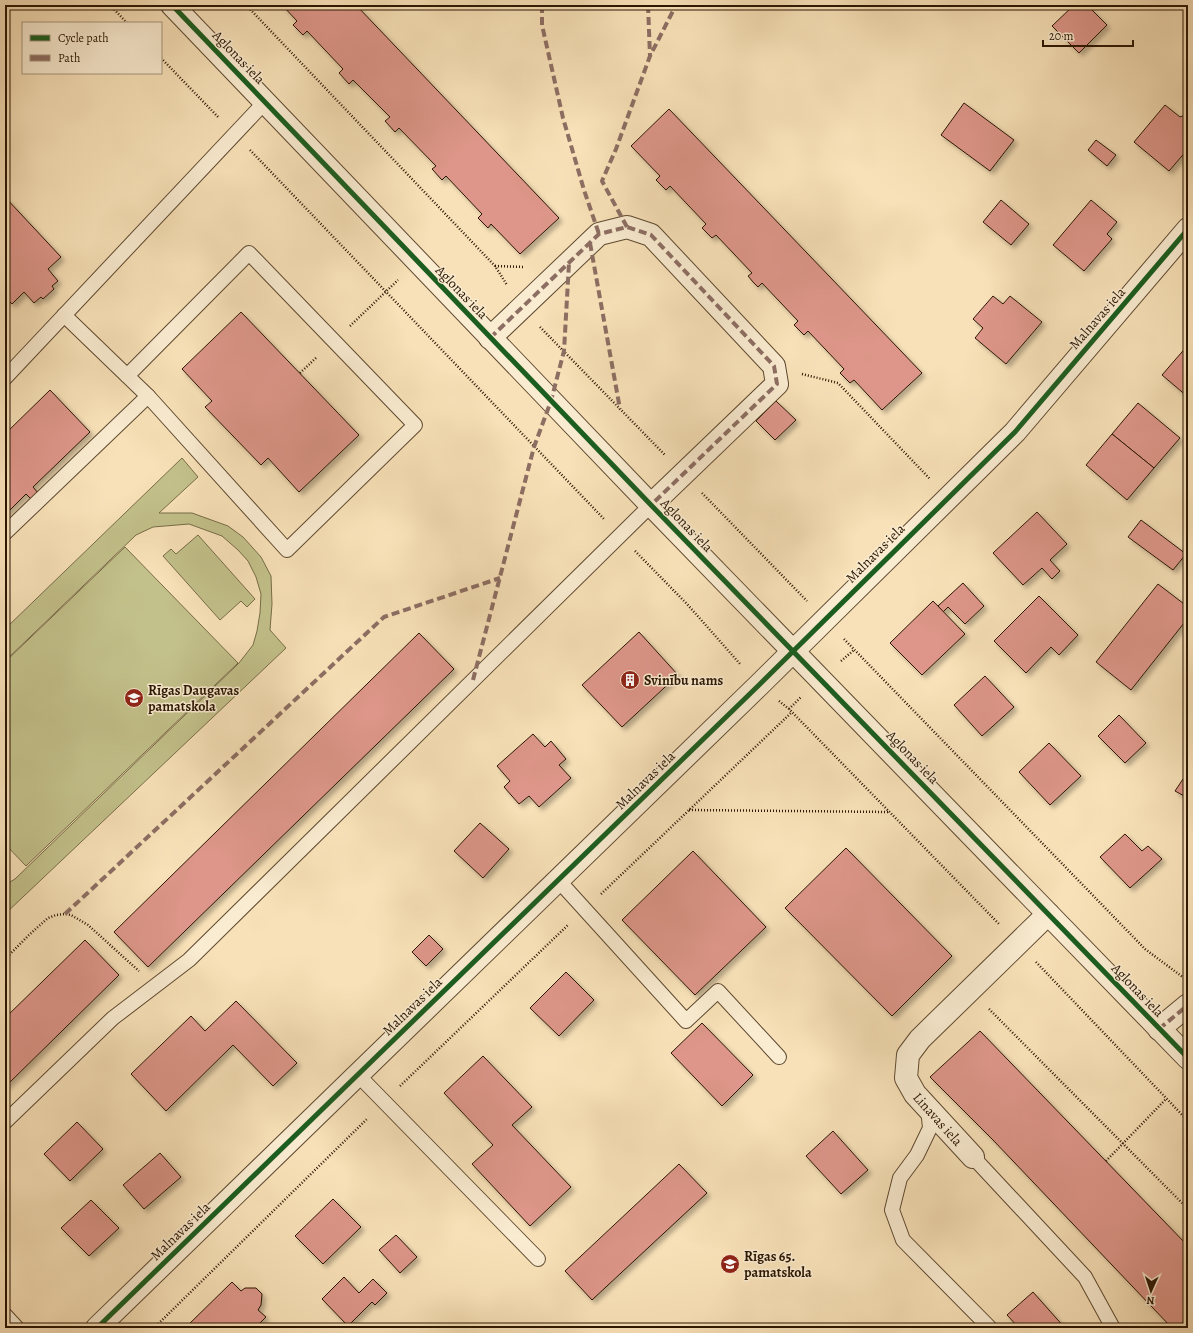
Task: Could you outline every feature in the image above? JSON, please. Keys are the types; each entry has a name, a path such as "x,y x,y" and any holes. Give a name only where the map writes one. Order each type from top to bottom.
{"street":[{"name":"Aglonas iela","path":"172,5 651,505 1188,1058"},
{"path":"490,338 598,234 627,227 651,235 774,366 777,384 651,505"},
{"name":"Malnavas iela","path":"97,1328 559,881 1015,432 1188,229"},
{"name":"Linavas iela","path":"973,1157 915,1094 906,1078 908,1055 920,1039 1048,914"},
{"path":"1159,1029 1188,1006"}],"lane":[{"path":"5,378 265,102"},
{"path":"64,315 127,376 148,396 287,550 415,426 249,253 127,376"},
{"path":"5,534 148,396"},
{"path":"5,1122 113,1018 189,960 651,505"},
{"path":"559,881 686,1021 718,991 778,1057"},
{"path":"358,1075 538,1259"},
{"path":"928,1108 930,1128 917,1155 900,1178 892,1210 903,1240 990,1328"},
{"name":"Linavas iela","path":"973,1157 1084,1277 1113,1328"},
{"path":"5,1316 17,1328"}],"path":[{"path":"110,5 126,22"},
{"path":"162,59 687,604 759,685 792,712 1018,943 1188,1121"},
{"path":"300,373 417,262"},
{"path":"774,366 838,383 948,498"},
{"path":"824,619 1145,949 1188,981"},
{"path":"154,1328 384,1102 792,712"},
{"path":"689,810 890,812"},
{"path":"5,960 48,918 65,914 71,915 88,925 156,985"},
{"path":"970,990 1188,1209"},
{"path":"1106,1161 1166,1099"}],"shaded area":[{"path":"182,458 198,477 159,513 192,513 228,526 243,537 261,557 271,576 272,604 270,630 286,648 5,914 5,885 15,879 239,663 253,645 260,613 261,594 256,577 248,561 222,536 189,524 153,527 136,535 5,661 5,629"},
{"path":"198,535 255,599 247,607 241,601 220,620 163,556 171,549 176,554"},
{"path":"125,547 238,663 26,866 5,844 5,662"}],"building":[{"path":"282,5 356,5 559,218 520,254 491,224 488,228 478,218 482,214 446,176 442,180 432,169 436,166 399,128 395,132 385,121 390,117 353,80 349,84 339,73 343,69 307,31 303,35 293,25 297,21"},
{"path":"1074,5 1087,5 1107,25 1079,53 1052,26"},
{"path":"1188,41 1188,50 1183,45"},
{"path":"964,103 1014,140 990,171 941,135"},
{"path":"1165,105 1180,117 1185,115 1188,117 1188,149 1169,171 1134,142"},
{"path":"669,109 922,373 882,410 854,380 850,383 840,373 844,369 808,331 804,335 794,325 798,321 762,283 758,287 753,282 748,276 752,273 716,235 712,238 702,228 706,224 670,186 666,190 656,180 660,176 631,146"},
{"path":"1096,140 1116,155 1107,166 1088,150"},
{"path":"5,197 61,257 48,269 58,281 52,286 54,289 43,299 41,297 34,303 24,292 12,304 5,297"},
{"path":"1001,200 1029,224 1011,245 983,222"},
{"path":"1091,200 1117,222 1107,234 1112,239 1084,271 1053,245"},
{"path":"993,296 1003,304 1010,296 1042,322 1006,364 975,338 983,328 973,319"},
{"path":"241,312 359,435 299,492 268,458 261,465 205,407 212,401 182,369"},
{"path":"1188,345 1188,397 1162,375"},
{"path":"50,390 90,432 33,487 38,493 31,499 26,494 5,515 5,434"},
{"path":"776,401 796,420 775,440 756,421"},
{"path":"1138,403 1180,438 1154,468 1112,434"},
{"path":"1112,434 1154,468 1127,500 1086,465"},
{"path":"1037,512 1067,544 1050,560 1060,571 1052,579 1042,568 1023,585 993,553"},
{"path":"1141,520 1186,554 1173,570 1128,537"},
{"path":"963,583 984,606 965,624 948,607 943,612 938,606"},
{"path":"1158,584 1188,607 1188,618 1131,690 1096,662"},
{"path":"1039,596 1078,635 1059,655 1051,647 1026,673 994,641"},
{"path":"933,601 965,634 922,675 890,643"},
{"name":"Svinību nams","path":"639,632 678,675 622,727 582,685"},
{"path":"419,633 454,669 148,967 114,932"},
{"path":"985,676 1014,707 982,736 954,705"},
{"path":"1119,715 1146,743 1125,763 1098,736"},
{"path":"533,734 545,747 551,741 566,759 559,765 571,778 539,807 529,796 519,804 504,787 510,781 497,766"},
{"path":"1049,743 1081,776 1050,805 1019,772"},
{"path":"1183,779 1188,782 1188,798 1175,791"},
{"path":"480,823 509,849 483,878 454,851"},
{"path":"1125,834 1142,851 1148,846 1162,859 1130,888 1100,857"},
{"path":"846,848 952,956 892,1016 785,908"},
{"path":"693,851 766,927 695,995 622,920"},
{"path":"429,935 443,949 426,966 412,952"},
{"path":"85,940 119,975 5,1087 5,1018"},
{"path":"566,972 594,1000 559,1036 530,1008"},
{"path":"236,1001 297,1063 273,1086 233,1045 166,1111 131,1074 191,1016 205,1031"},
{"path":"702,1023 753,1075 722,1106 671,1053"},
{"path":"980,1031 1188,1246 1188,1318 1177,1328 1172,1328 993,1140 930,1077"},
{"path":"483,1056 532,1107 512,1125 571,1187 530,1226 472,1164 493,1145 444,1093"},
{"path":"77,1122 103,1149 70,1181 44,1154"},
{"path":"833,1131 868,1170 841,1194 806,1156"},
{"path":"160,1153 181,1177 144,1209 123,1185"},
{"path":"679,1164 707,1193 592,1300 565,1271"},
{"path":"333,1199 361,1227 323,1264 295,1236"},
{"path":"91,1200 119,1228 89,1256 61,1228"},
{"path":"396,1235 417,1257 400,1273 379,1250"},
{"path":"344,1277 359,1293 373,1279 387,1293 375,1305 372,1302 348,1326 322,1299"},
{"path":"232,1282 241,1291 245,1288 256,1288 262,1294 261,1305 258,1310 266,1317 255,1328 185,1328"},
{"path":"1033,1292 1065,1328 1019,1328 1007,1315"},
{"path":"1188,1318 1188,1328 1177,1328"}],"marked path":[{"path":"542,5 542,25 563,118 584,190 599,234"},
{"path":"648,5 650,56"},
{"path":"627,227 602,181 616,149 650,56 676,5"},
{"path":"490,338 599,234 627,227 651,235 774,366 777,384 651,505"},
{"path":"590,243 620,409"},
{"path":"473,680 534,447 551,401 564,351 569,263"},
{"path":"65,914 384,617 500,578"},
{"path":"1159,1029 1188,1005"}],"cycle path":[{"path":"172,5 651,505 1188,1058"},
{"path":"97,1328 759,685 1015,432 1188,229"}],"place":[{"name":"Svinību nams","path":"630,680"},
{"name":"Rīgas Daugavas pamatskola","path":"134,698"},
{"name":"Rīgas 65. pamatskola","path":"730,1264"}]}
